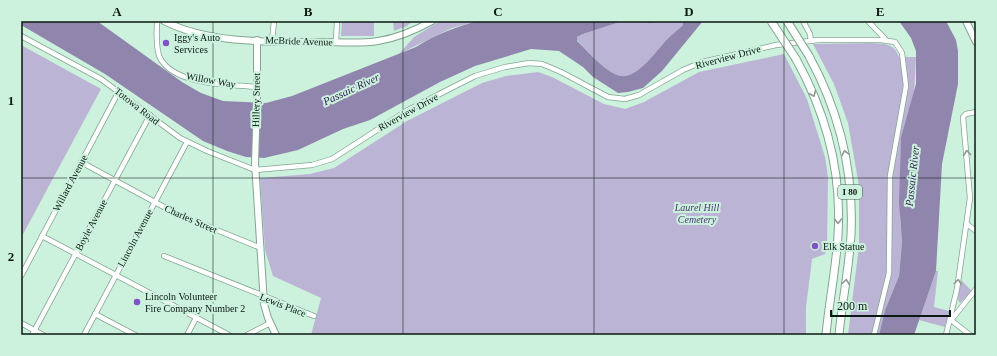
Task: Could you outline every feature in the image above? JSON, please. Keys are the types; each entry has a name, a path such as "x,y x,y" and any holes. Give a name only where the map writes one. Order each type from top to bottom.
{"highway":[{"name":"I 80","path":"770,21 796,59 813,94 823,119 836,176 838,233 826,335"},
{"name":"I 80","path":"787,21 809,56 824,86 837,120 849,176 851,234 839,335"}],"main road":[{"name":"McBride Avenue","path":"164,21 192,33 272,41 336,42 375,42 409,33 432,21"},
{"path":"966,21 976,42"},
{"name":"Hillery Street","path":"255,164 257,40"},
{"path":"255,164 264,297 270,323 276,335"}],"street":[{"name":"Willow Way","path":"157,21 160,57 165,64 179,74 196,80 257,87"},
{"path":"272,41 274,21"},
{"path":"336,42 337,21"},
{"path":"803,21 810,34 811,41"},
{"path":"868,21 886,40 895,42 900,49 905,69 906,86 890,176 889,273 874,335"},
{"name":"Totowa Road","path":"21,36 101,79 186,142 255,164"},
{"name":"Riverview Drive","path":"255,164 312,165 332,159 408,110 475,76 501,68 529,63 542,64 561,72 608,97 624,99 639,95 679,72 702,62 776,45 811,41 886,40"},
{"name":"Willard Avenue","path":"21,276 119,91"},
{"path":"946,335 951,320 967,224 971,190 963,117 966,114 976,112"},
{"name":"Boyle Avenue","path":"34,333 150,115"},
{"name":"Lincoln Avenue","path":"84,335 186,142"},
{"name":"Charles Street","path":"81,162 154,203 261,248"},
{"path":"967,224 976,231"},
{"path":"42,236 229,335"},
{"name":"Lewis Place","path":"164,256 314,316"},
{"path":"951,320 976,289"},
{"path":"95,314 135,335"},
{"path":"187,335 196,318"},
{"path":"951,320 970,335"},
{"path":"247,335 270,323"},
{"path":"21,324 34,333 43,335"}],"green space":[{"path":"342,21 374,21 374,36 341,36"},
{"path":"393,21 413,21 407,26 394,31"},
{"path":"440,21 478,21 452,28 399,54 414,37"},
{"path":"623,21 650,23 654,21 683,21 683,25 667,39 643,66 630,75 623,76 617,75 606,68 577,40 577,37"},
{"path":"813,44 885,44 892,47 897,52 899,57 916,57 914,96 901,137 900,219 902,242 899,276 885,310 879,335 848,335 859,246 859,186 848,123 834,84"},
{"path":"21,45 101,89 21,238"},
{"name":"Laurel Hill Cemetery","path":"784,54 807,99 825,157 828,177 827,248 825,254 812,259 806,307 806,335 311,335 321,298 273,276 265,250 260,178 310,174 334,168 407,121 482,83 506,76 538,72 552,77 604,104 625,109 644,102 699,72"},
{"path":"936,271 938,271 934,307 949,311 945,327 919,320"},
{"path":"961,280 972,291 960,303 958,300"}],"water":[{"name":"Passaic River","path":"21,21 97,21 182,82 201,93 223,101 266,103 292,96 416,47 446,31 478,21 623,21 583,34 577,37 577,41 596,60 611,72 623,76 630,75 643,66 667,39 683,25 683,21 703,21 662,71 643,88 618,93 593,77 583,67 559,51 531,49 475,66 440,82 370,120 343,129 298,150 264,158 246,157 203,141 105,74 21,25"},
{"path":"623,21 654,21 651,23"},
{"name":"Passaic River","path":"899,21 946,21 956,40 958,51 958,84 942,164 936,271 914,335 879,335 885,310 899,276 902,242 899,202 901,137 916,84 916,51 911,38"}],"place":[{"name":"Iggy's Auto Services","path":"166,43"},
{"name":"Elk Statue","path":"815,246"},
{"name":"Lincoln Volunteer Fire Company Number 2","path":"137,302"}]}
